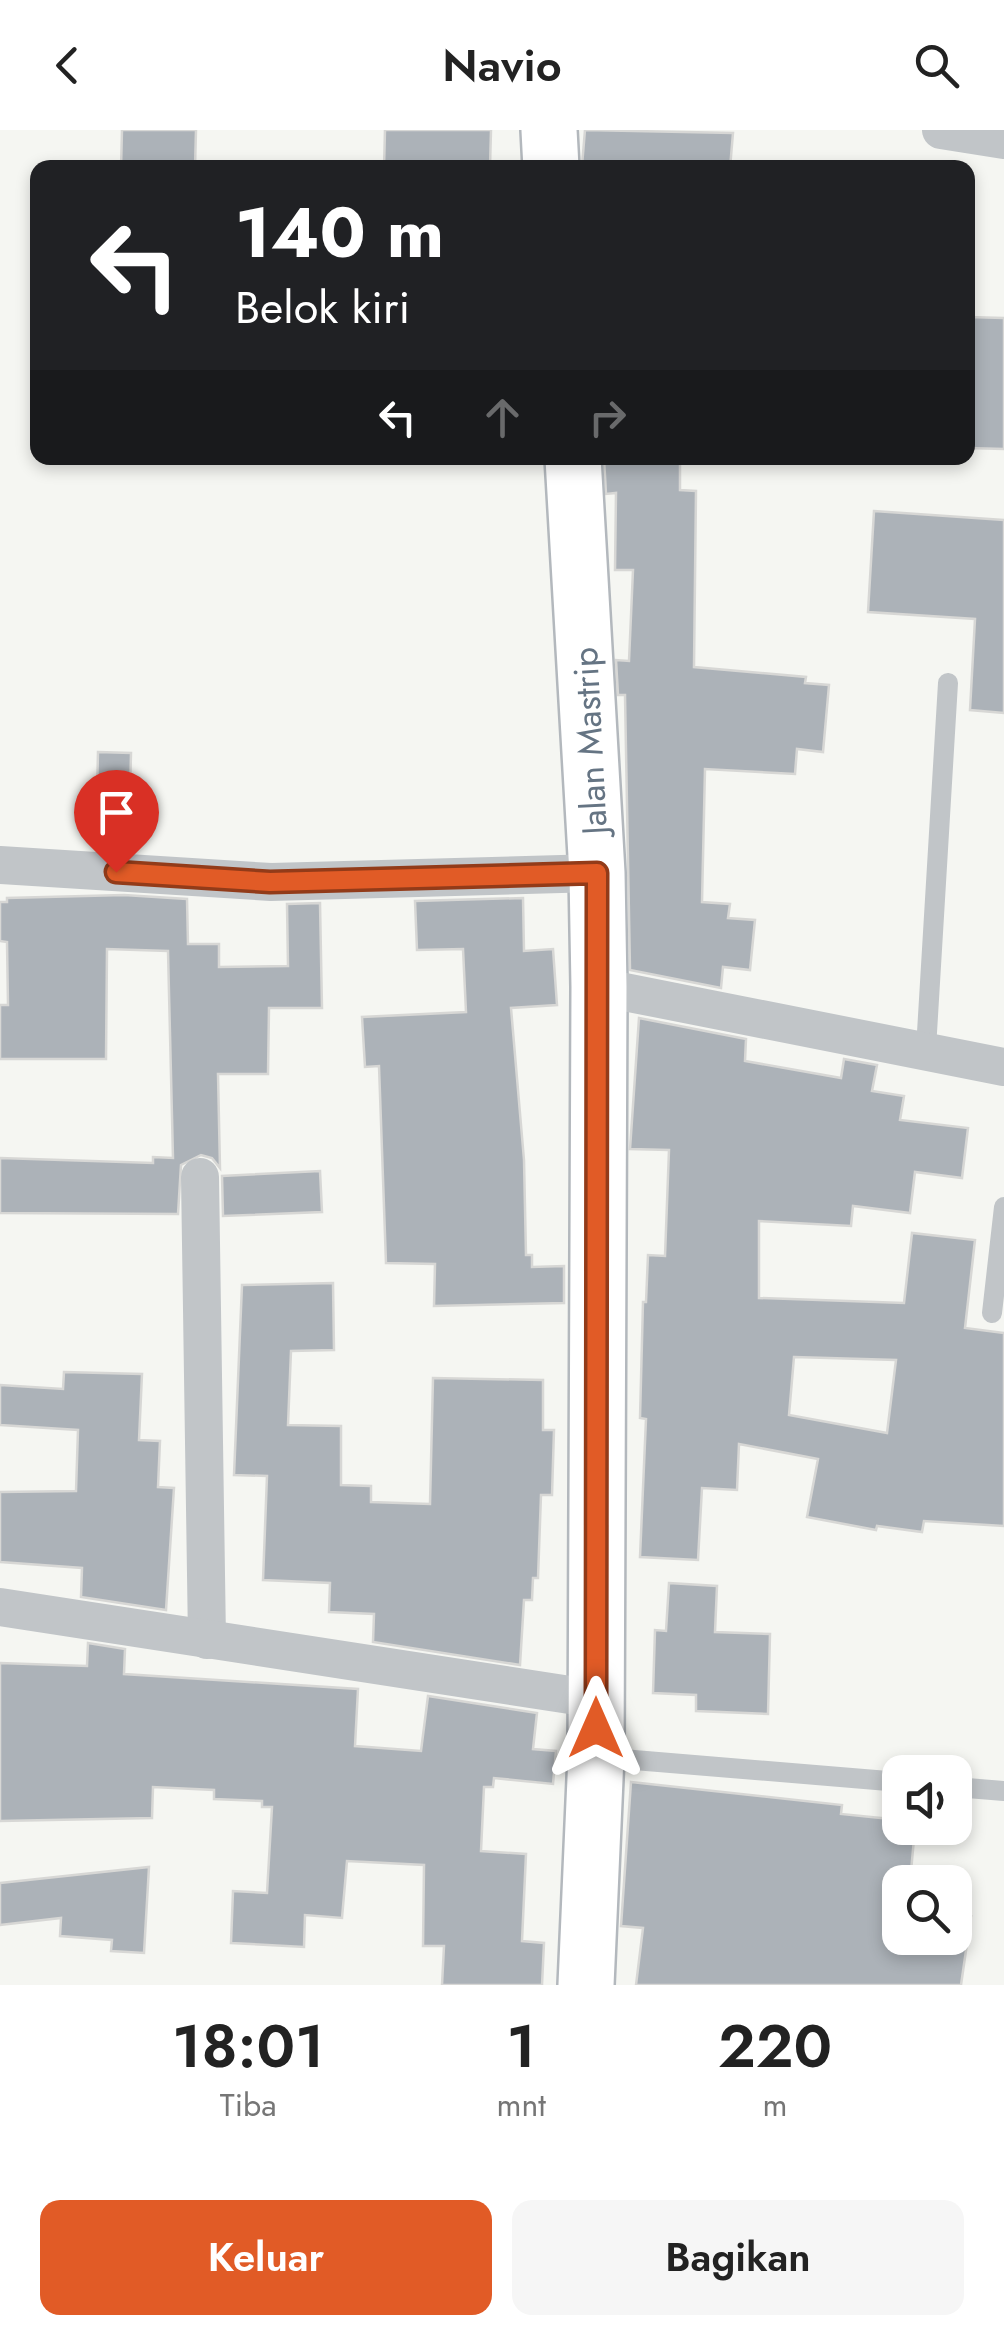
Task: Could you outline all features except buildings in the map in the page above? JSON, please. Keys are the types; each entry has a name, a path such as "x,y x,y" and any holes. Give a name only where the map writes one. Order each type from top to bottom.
{"main road":[{"path":"549,130 551,160"},
{"name":"Jalan Mastrip","path":"573,465 597,873 599,986 596,1756 586,1985"}],"street":[{"path":"941,130 1004,140"},
{"path":"0,866 270,882 597,873"},
{"path":"599,986 1004,1067"},
{"path":"200,1178 207,1640"},
{"path":"0,1608 596,1699"}],"lane":[{"path":"926,1049 948,684"},
{"path":"992,1313 1004,1207"},
{"path":"596,1756 882,1780"},
{"path":"972,1788 1004,1791"}],"route":[{"path":"116,872 270,882 597,873 596,1728"}]}
